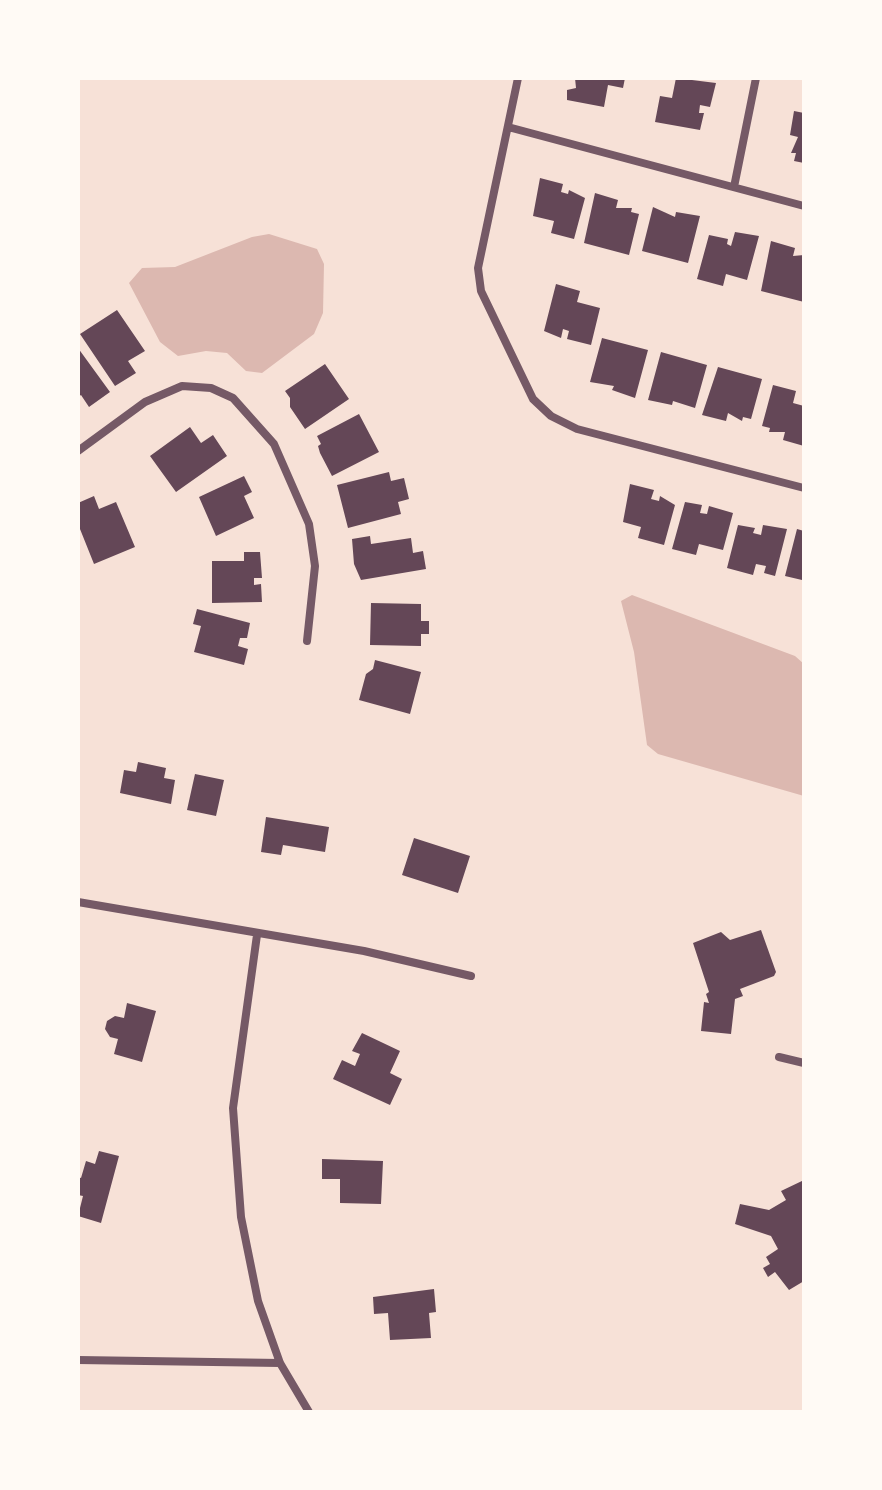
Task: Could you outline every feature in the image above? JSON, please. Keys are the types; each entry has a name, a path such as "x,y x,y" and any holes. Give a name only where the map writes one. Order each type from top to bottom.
{"street":[{"path":"518,78 478,268 481,291 533,399 551,416 577,429 804,488"},
{"path":"734,187 756,78"},
{"path":"508,127 804,206"},
{"path":"78,451 145,402 182,386 211,388 233,398 274,444 309,524 315,566 307,641"},
{"path":"78,902 364,951 471,976"},
{"path":"257,935 233,1108 241,1217 258,1301 280,1363 309,1412"},
{"path":"779,1057 804,1063"},
{"path":"78,1360 280,1363"}],"shaded area":[{"path":"269,234 317,249 324,264 323,313 314,334 262,373 246,371 227,353 206,351 178,356 160,342 129,283 142,268 175,267 252,237"},
{"path":"632,595 795,656 804,664 804,796 658,754 647,745 634,652 621,601"}],"building":[{"path":"575,78 625,78 623,88 608,85 604,107 567,100 567,90 576,88"},
{"path":"676,78 716,83 710,107 700,105 699,113 704,113 700,130 655,122 660,96 672,98"},
{"path":"794,111 804,113 804,163 794,161 796,153 791,153 798,137 790,135"},
{"path":"540,178 563,184 561,192 568,194 569,190 585,198 574,239 551,233 554,221 533,216"},
{"path":"595,193 618,200 616,208 632,208 631,212 639,214 629,255 584,243"},
{"path":"653,207 675,217 676,212 700,216 688,263 642,251"},
{"path":"735,232 759,236 747,280 726,274 723,286 697,279 709,235 728,239 727,244 731,246"},
{"path":"771,241 795,248 793,256 804,255 804,302 761,291"},
{"path":"556,284 580,291 577,302 600,308 591,345 567,339 569,331 563,329 561,338 544,331"},
{"path":"117,310 145,351 128,361 136,373 115,386 80,334"},
{"path":"602,338 648,350 635,398 612,390 614,386 590,382"},
{"path":"78,348 110,392 89,407 81,395 78,397"},
{"path":"661,352 707,365 695,408 673,401 672,405 648,400"},
{"path":"325,364 349,399 305,429 290,407 290,398 285,391"},
{"path":"718,367 762,379 751,419 743,417 742,421 728,413 726,421 702,415"},
{"path":"773,385 796,391 793,403 804,406 804,446 783,440 785,432 769,432 770,428 762,426"},
{"path":"359,414 379,452 332,476 320,453 318,446 321,444 317,436"},
{"path":"190,427 201,443 213,435 227,456 176,492 150,456"},
{"path":"389,472 391,481 404,478 409,499 398,502 401,514 348,528 337,485"},
{"path":"244,476 252,492 244,496 254,518 216,536 199,497"},
{"path":"630,484 654,490 651,499 659,501 660,496 675,505 664,545 638,538 641,527 623,522"},
{"path":"94,496 99,509 116,502 135,547 94,564 78,524 78,503"},
{"path":"685,502 702,505 700,513 707,514 709,506 733,513 723,550 699,544 696,555 672,549"},
{"path":"738,525 755,528 753,533 761,535 763,525 787,529 775,576 764,573 766,566 756,564 753,575 727,568"},
{"path":"797,529 804,531 802,580 785,576"},
{"path":"370,536 371,544 411,538 413,553 423,551 426,569 361,580 354,564 352,539"},
{"path":"244,552 260,552 262,578 254,578 254,585 261,584 262,602 212,603 212,561 244,561"},
{"path":"371,603 421,604 421,621 429,621 429,634 421,634 421,646 370,645"},
{"path":"197,609 250,623 247,638 240,638 238,646 248,649 244,665 194,652 201,626 193,624"},
{"path":"375,660 421,672 410,714 359,700 366,674 373,669"},
{"path":"138,762 166,768 164,778 175,780 171,804 120,793 124,770 136,772"},
{"path":"195,774 224,780 216,816 187,810"},
{"path":"266,817 329,827 325,852 283,845 281,855 261,852"},
{"path":"414,838 470,856 458,893 402,875"},
{"path":"761,930 776,972 774,976 740,989 743,996 735,999 731,1034 701,1031 704,1002 709,1003 706,994 709,992 693,943 721,932 730,940"},
{"path":"127,1003 156,1011 142,1062 114,1054 118,1039 110,1037 105,1029 107,1021 115,1016 124,1018"},
{"path":"362,1033 400,1051 390,1073 402,1079 390,1105 333,1079 342,1060 355,1066 360,1054 352,1051"},
{"path":"99,1151 119,1156 101,1223 78,1216 83,1196 78,1195 78,1177 81,1178 86,1161 95,1164"},
{"path":"322,1159 383,1161 381,1204 340,1203 340,1179 322,1179"},
{"path":"804,1180 804,1281 789,1290 775,1272 768,1277 763,1268 770,1264 766,1257 778,1249 771,1236 735,1224 740,1204 769,1210 786,1200 781,1191"},
{"path":"434,1289 436,1312 429,1313 431,1338 390,1340 388,1313 374,1314 373,1297"}]}
